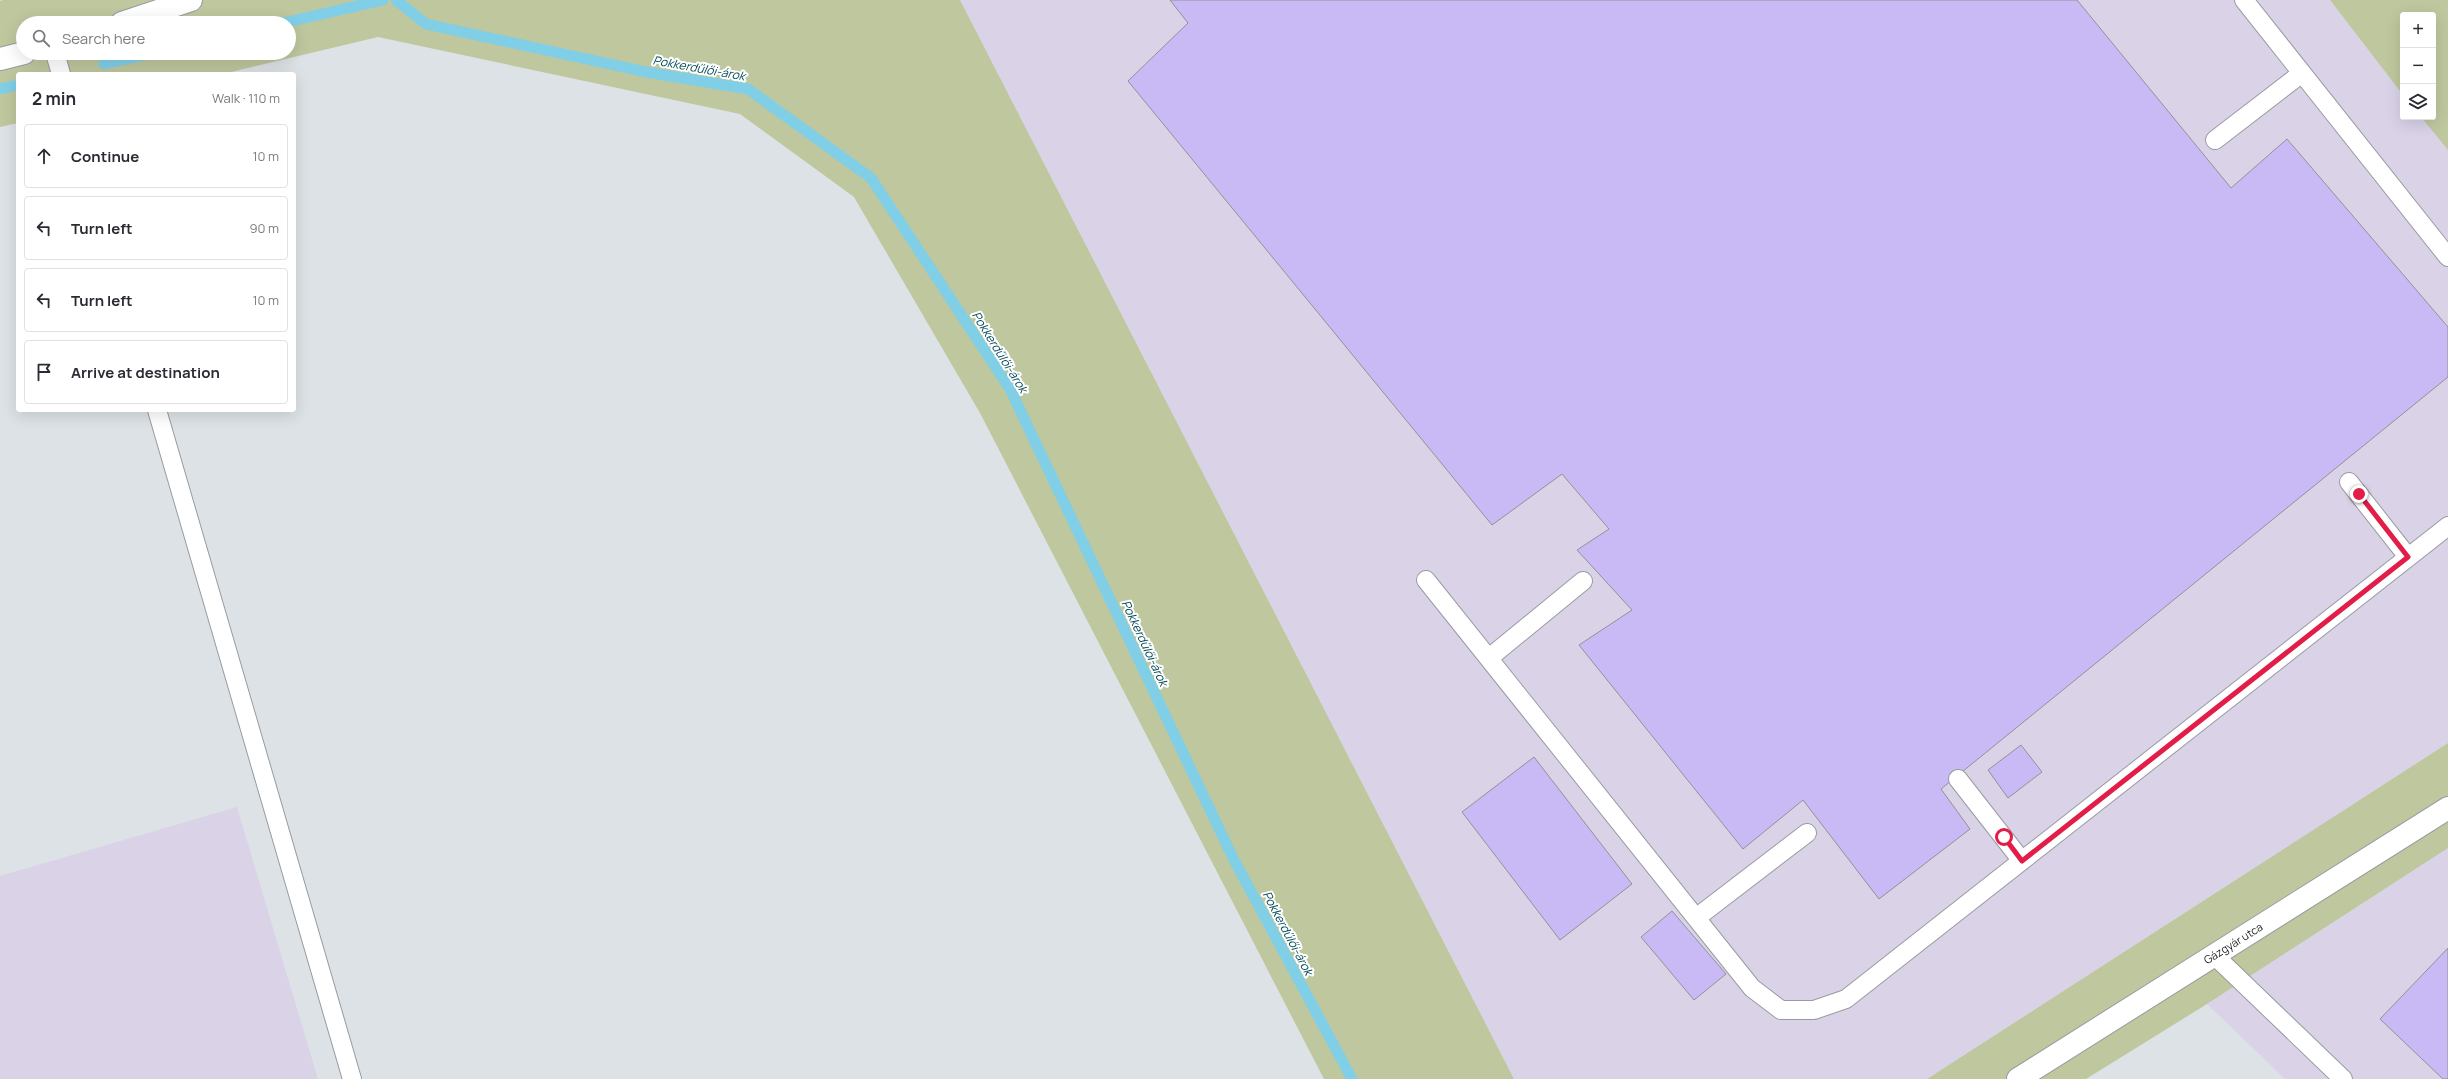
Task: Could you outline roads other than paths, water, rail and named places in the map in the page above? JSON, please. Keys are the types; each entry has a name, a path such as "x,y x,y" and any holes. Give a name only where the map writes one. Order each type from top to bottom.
{"street":[{"path":"143,16 191,0"},
{"path":"0,59 16,55"},
{"name":"Gázgyár utca","path":"2018,1079 2448,808"}],"lane":[{"path":"2244,0 2448,257"},
{"path":"57,60 60,72"},
{"path":"2215,140 2302,74"},
{"path":"158,412 352,1079"},
{"path":"2349,482 2408,557"},
{"path":"1426,580 1752,988 1781,1010 1814,1010 1846,999 2448,526"},
{"path":"1489,658 1583,581"},
{"path":"1958,779 2022,861"},
{"path":"1696,918 1807,834"},
{"path":"2214,955 2343,1079"}],"waterway":[{"path":"296,20 383,0"},
{"name":"Pokkerdűlői-árok","path":"396,0 426,24 646,72 748,89 871,178 1010,389 1233,858 1352,1079"},
{"path":"104,64 122,60"},
{"path":"0,89 16,85"}]}
